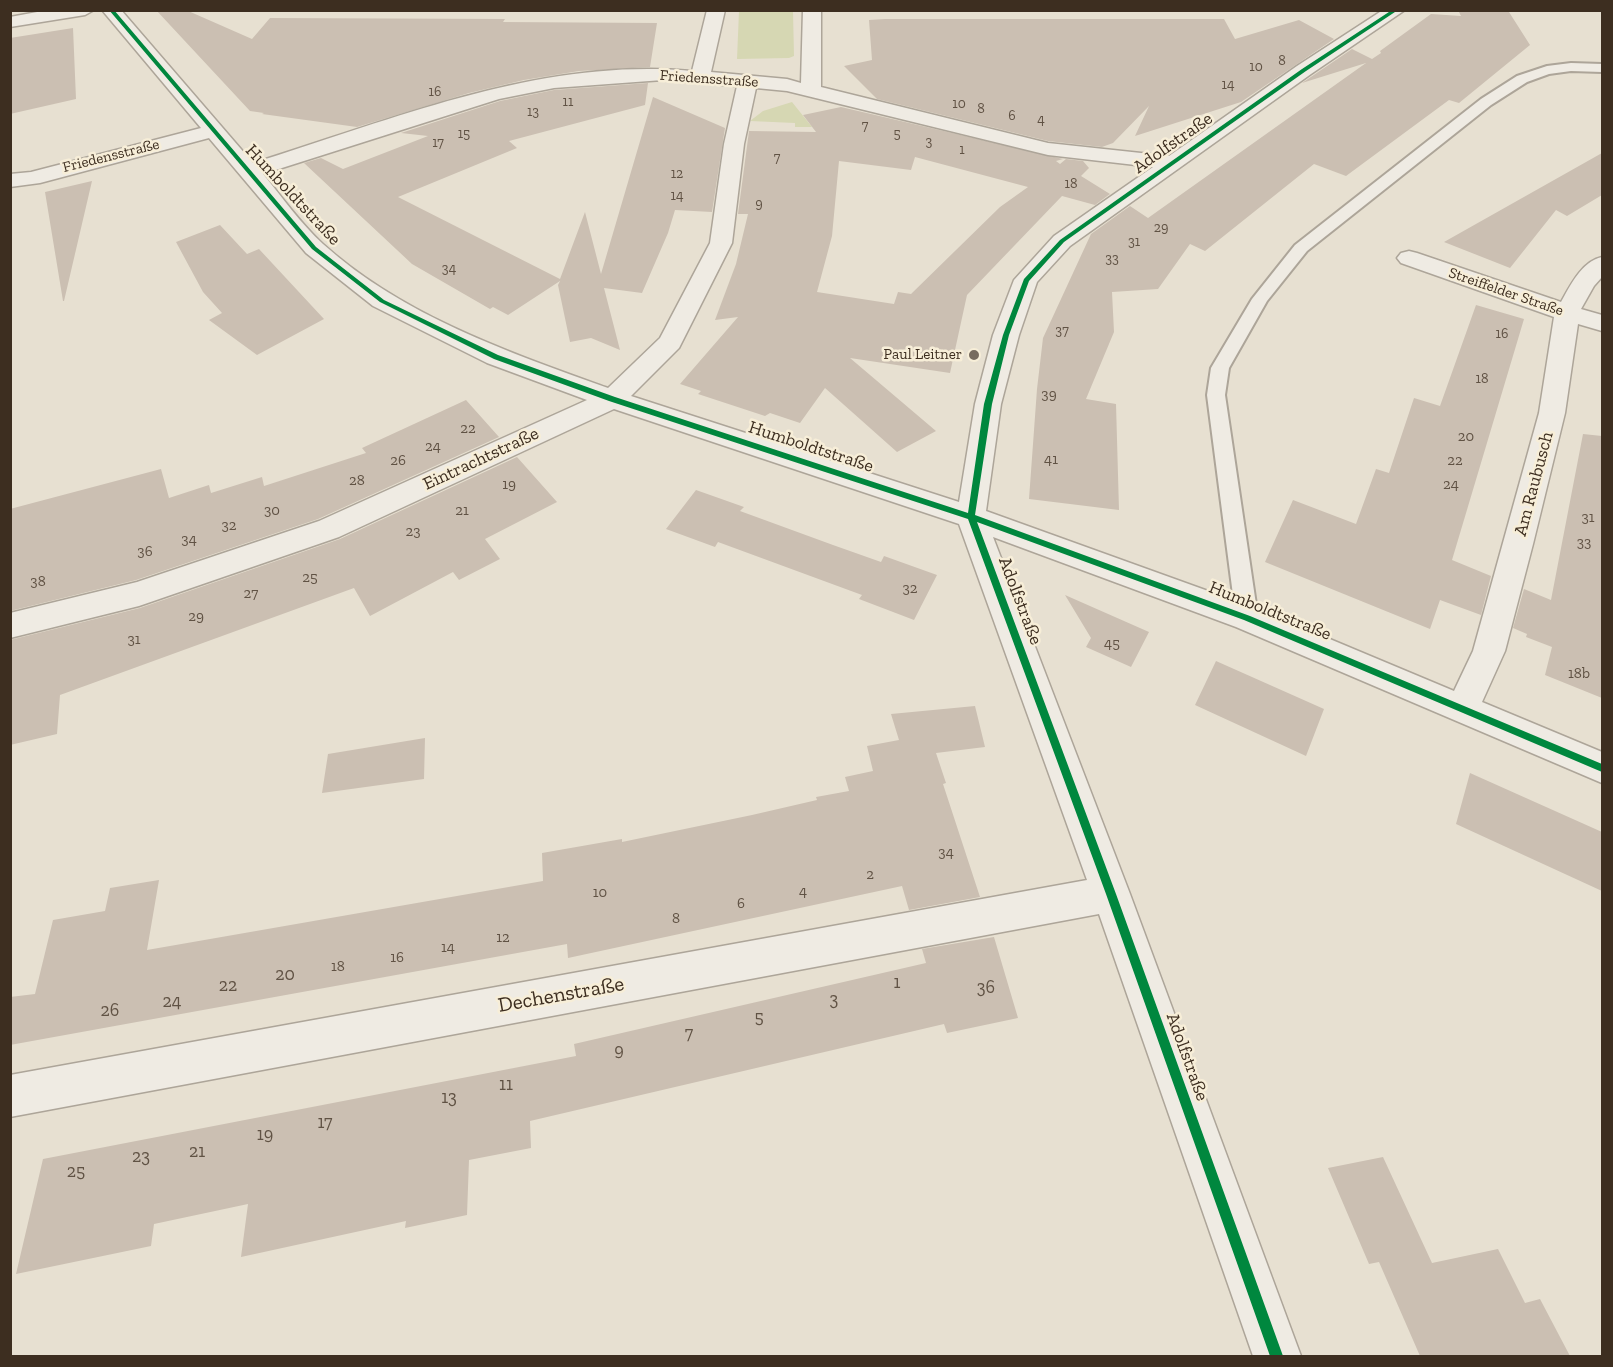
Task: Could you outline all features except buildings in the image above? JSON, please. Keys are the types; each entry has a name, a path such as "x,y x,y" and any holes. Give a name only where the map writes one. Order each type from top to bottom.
{"street":[{"path":"10,22 85,10"},
{"name":"Humboldtstraße","path":"111,10 314,248 382,301 496,357 612,399 971,518 1247,618 1602,768"},
{"path":"700,77 716,10"},
{"path":"811,90 812,10"},
{"name":"Adolfstraße","path":"1277,1356 1111,894 971,518 988,404 1006,335 1026,280 1062,241 1304,70 1396,10"},
{"name":"Friedensstraße","path":"248,172 495,94 554,82 663,74 748,81 811,90 1048,149 1174,163"},
{"name":"Eintrachtstraße","path":"10,626 139,594 329,529 612,399 670,342 721,243 734,144 748,81"},
{"name":"Friedensstraße","path":"21,180 212,131"},
{"path":"10,195 21,180"},
{"name":"Streiffelder Straße","path":"1409,258 1568,314 1602,323"},
{"name":"Am Raubusch","path":"1463,708 1489,651 1521,533 1552,413 1568,314 1584,283 1602,264"},
{"name":"Dechenstraße","path":"10,1096 1111,894"}],"lane":[{"path":"1247,618 1216,395 1220,368 1260,299 1301,248 1486,102 1522,79 1547,70 1571,67 1602,68"}],"green space":[{"path":"739,11 793,11 794,56 737,59"},
{"path":"792,102 812,127 795,127 795,123 750,121 763,111"}],"cycle path":[{"path":"111,10 314,248 382,301 496,357 612,399 971,517 1247,618 1602,768"},
{"path":"1277,1356 1111,894 971,517 988,404 1006,335 1026,280 1062,241 1304,70 1396,10"}],"place":[{"name":"Paul Leitner","path":"974,355"}]}
